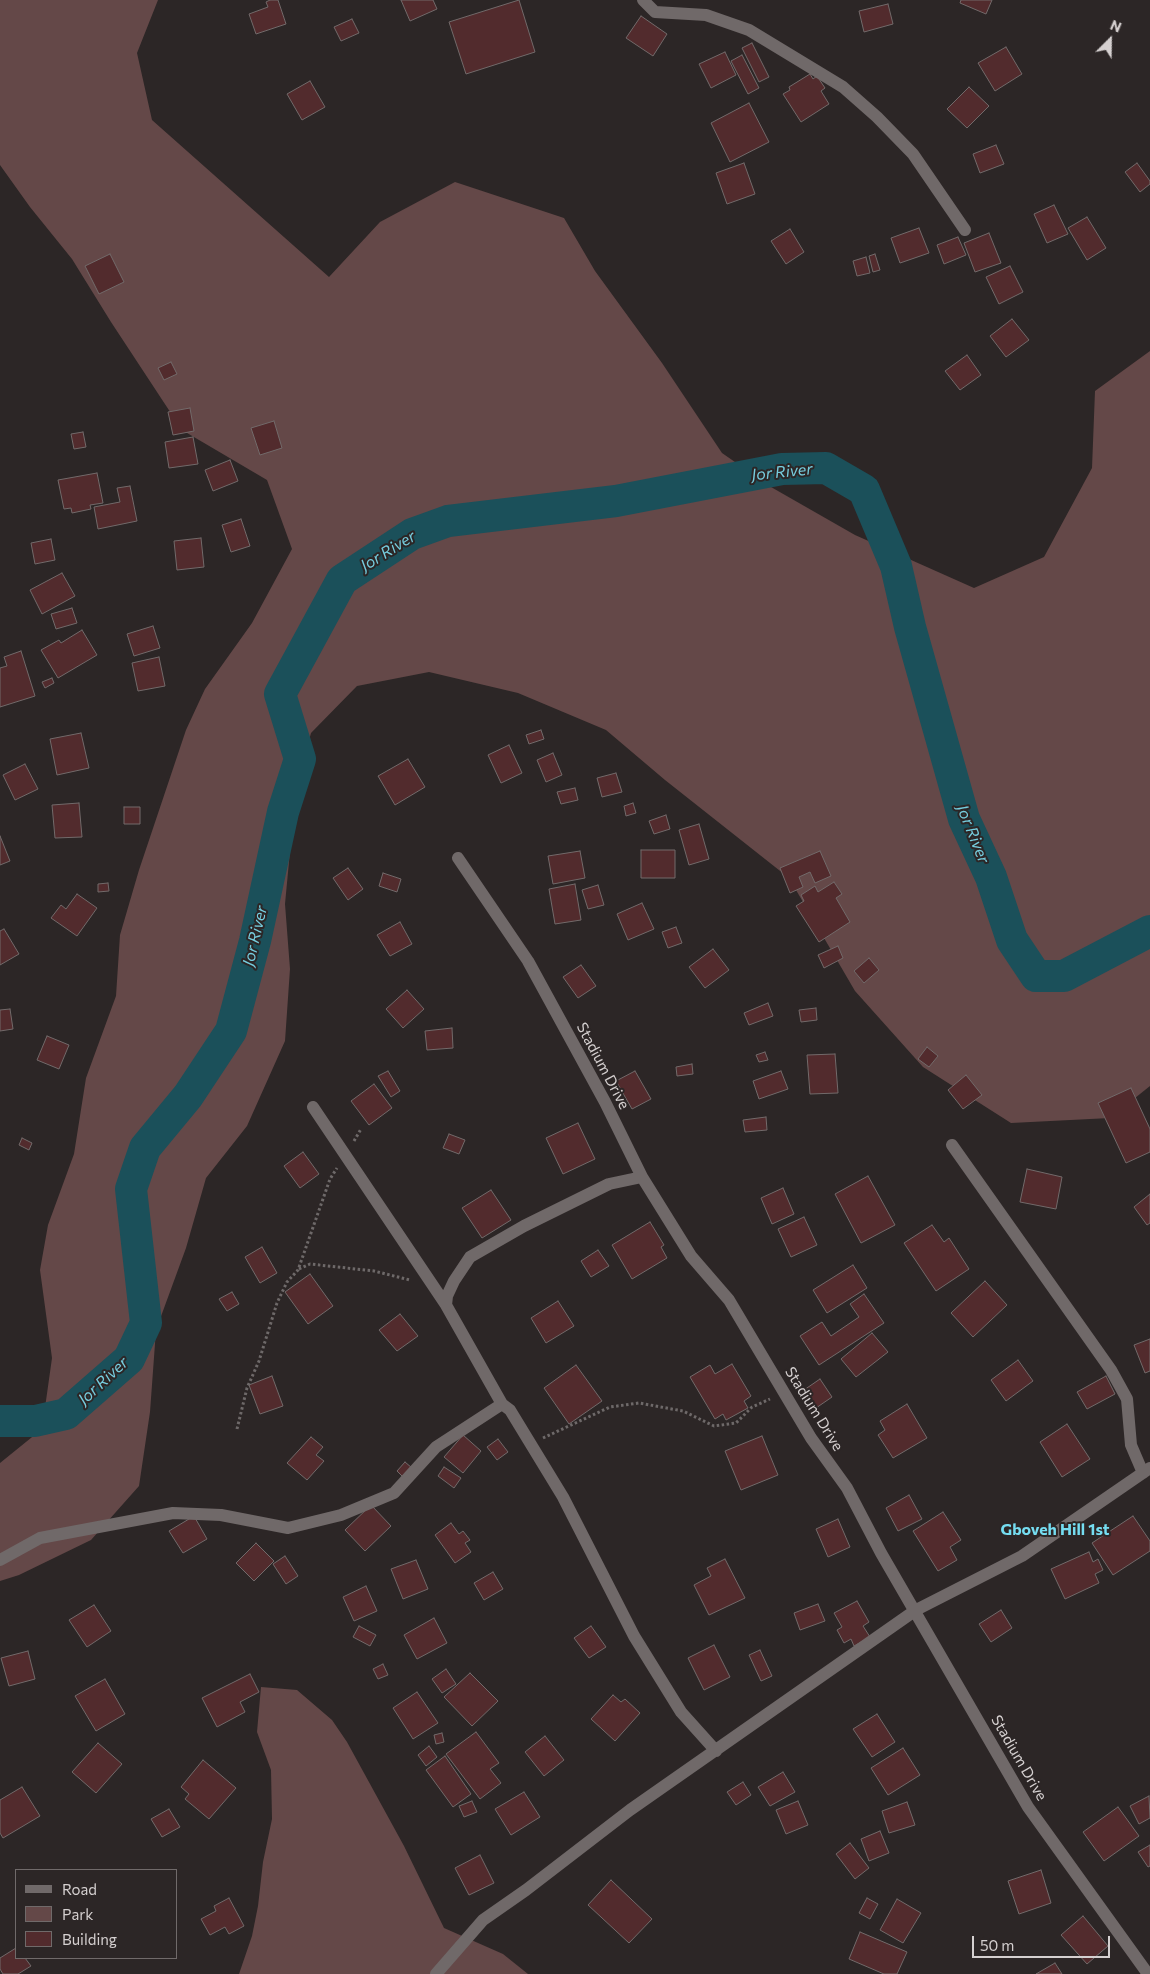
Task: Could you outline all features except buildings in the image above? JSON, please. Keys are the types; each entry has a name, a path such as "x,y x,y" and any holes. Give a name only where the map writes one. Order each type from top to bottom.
{"street":[{"path":"642,0 655,12 706,15 749,30 842,87 877,117 913,154 965,230"},
{"name":"Stadium Drive","path":"458,858 528,961 605,1102 642,1177 691,1256 729,1300 811,1438 846,1488 881,1553 916,1610 1028,1808 1148,1974"},
{"path":"313,1107 446,1306 502,1404 510,1410 531,1443 563,1497 634,1636 681,1712 716,1750"},
{"path":"436,1974 483,1920 526,1890 630,1810 916,1610 1022,1556 1146,1470 1131,1445 1127,1399 1111,1370 952,1145"},
{"path":"446,1306 447,1296 454,1281 470,1257 524,1226 609,1184 642,1177"},
{"path":"0,1560 40,1538 173,1513 220,1515 288,1528 341,1515 394,1493 436,1447 502,1404"}],"path":[{"path":"237,1429 247,1388 259,1361 277,1303 287,1282 298,1269 330,1179 361,1129"},
{"path":"298,1269 310,1264 374,1271 433,1286"},
{"path":"531,1443 610,1407 639,1403 682,1411 714,1426 736,1423 752,1407 784,1392"}],"green space":[{"path":"0,0 158,0 137,53 152,120 329,277 380,222 455,182 564,218 595,271 662,363 722,453 771,487 855,535 974,588 1044,557 1092,468 1095,391 1150,351 1150,1086 1110,1118 1011,1123 923,1067 855,991 789,878 665,780 606,730 518,693 429,672 357,686 311,733 296,788 285,904 290,969 285,1041 247,1126 206,1178 186,1248 156,1330 150,1412 139,1486 91,1540 19,1575 0,1581 0,1463 42,1429 52,1358 40,1270 48,1225 74,1154 86,1078 116,996 120,935 139,870 186,730 205,689 252,623 292,549 267,480 182,430 72,259 30,207 0,165"},
{"path":"261,1687 297,1690 332,1720 347,1742 404,1846 444,1928 503,1954 528,1974 239,1974 252,1936 258,1906 263,1862 272,1819 271,1770 257,1732"}],"waterway":[{"name":"Jor River","path":"0,1421 35,1421 66,1414 129,1359 146,1323 131,1189 145,1148 188,1096 231,1031 255,941 283,812 300,759 280,694 342,580 412,534 448,521 616,501 782,469 826,468 864,490 896,566 910,627 964,819 991,877 1012,940 1036,976 1064,976 1150,931"}],"district":[{"name":"Gboveh Hill 1st","path":"1055,1530"}]}
